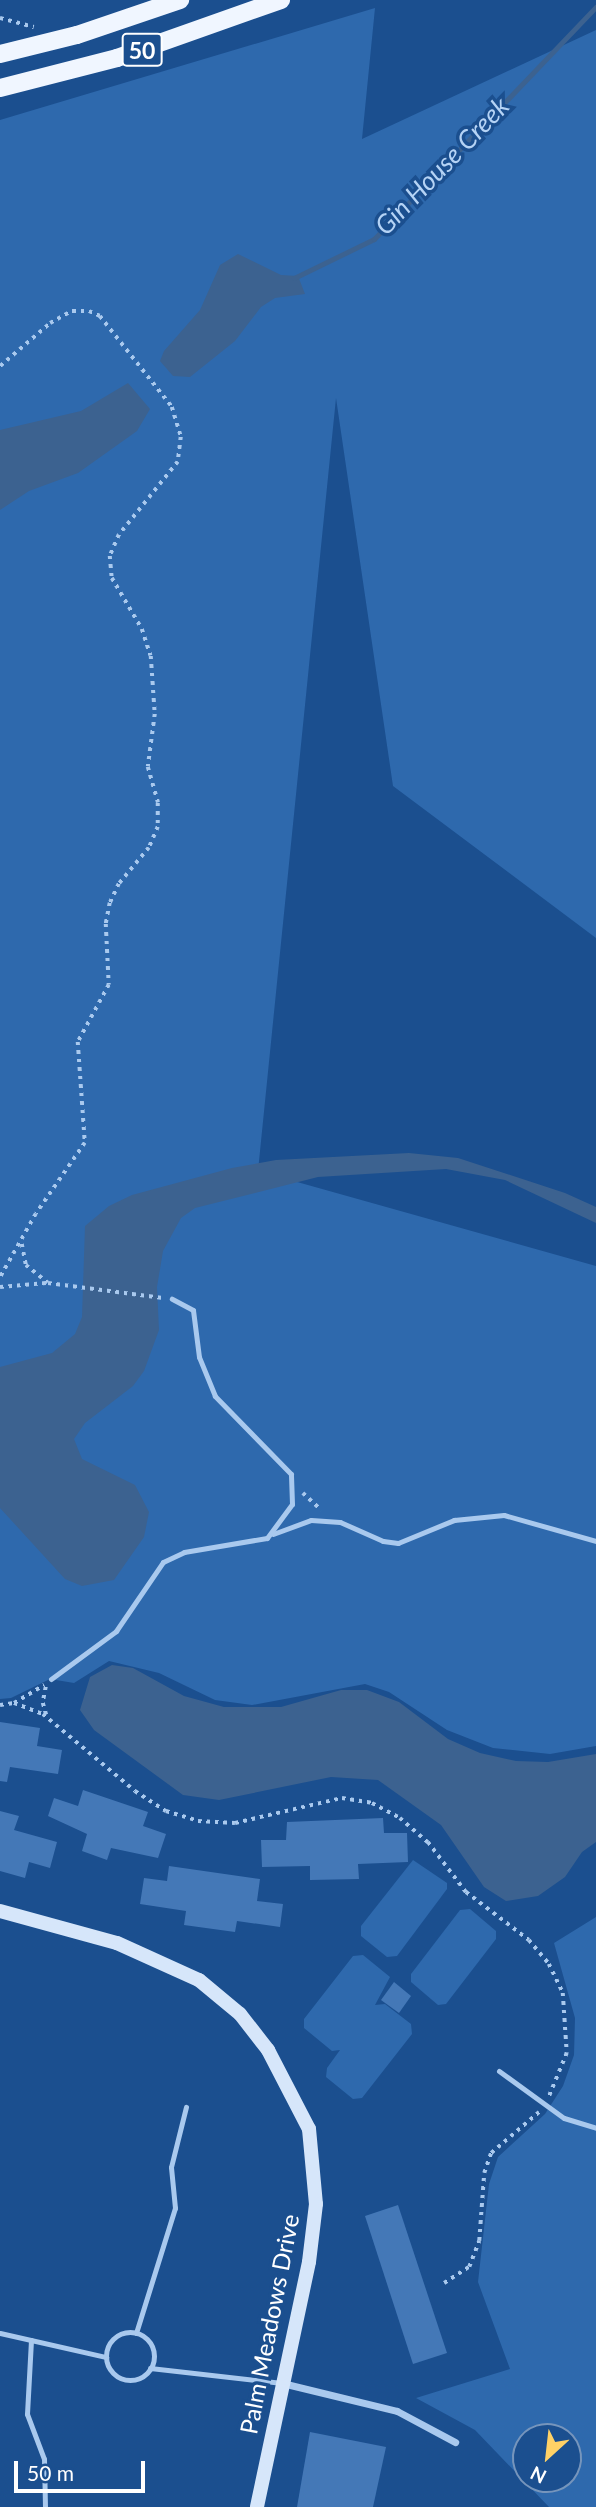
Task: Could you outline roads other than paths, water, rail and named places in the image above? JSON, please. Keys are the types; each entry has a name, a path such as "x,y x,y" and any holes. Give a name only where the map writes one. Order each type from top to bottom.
{"main road":[{"name":"50","path":"0,54 77,35 180,0"},
{"name":"50","path":"0,88 117,58 281,0"}],"street":[{"name":"Palm Meadows Drive","path":"0,1911 117,1943 163,1961 199,1980 240,2014 268,2050 309,2129 315,2161 309,2262 257,2507"},
{"path":"282,2383 397,2411 455,2442"}],"lane":[{"path":"173,1299 193,1310 199,1357 215,1396 291,1474 292,1504 267,1538"},
{"path":"51,1679 116,1631 163,1562 184,1552 267,1538 311,1520 340,1522 398,1544 454,1520 504,1515 596,1541"},
{"path":"499,2071 544,2106 576,2124 596,2128"},
{"path":"136,2333 175,2208 171,2167 187,2107"},
{"path":"0,2333 106,2357"},
{"path":"136,2333 150,2343 150,2368 142,2376 125,2379 114,2373 106,2357 113,2338 136,2333"},
{"path":"31,2340 27,2414 44,2459 45,2507"},
{"path":"150,2368 282,2383"}],"waterway":[{"name":"Gin House Creek","path":"294,278 374,239 596,7"}]}
